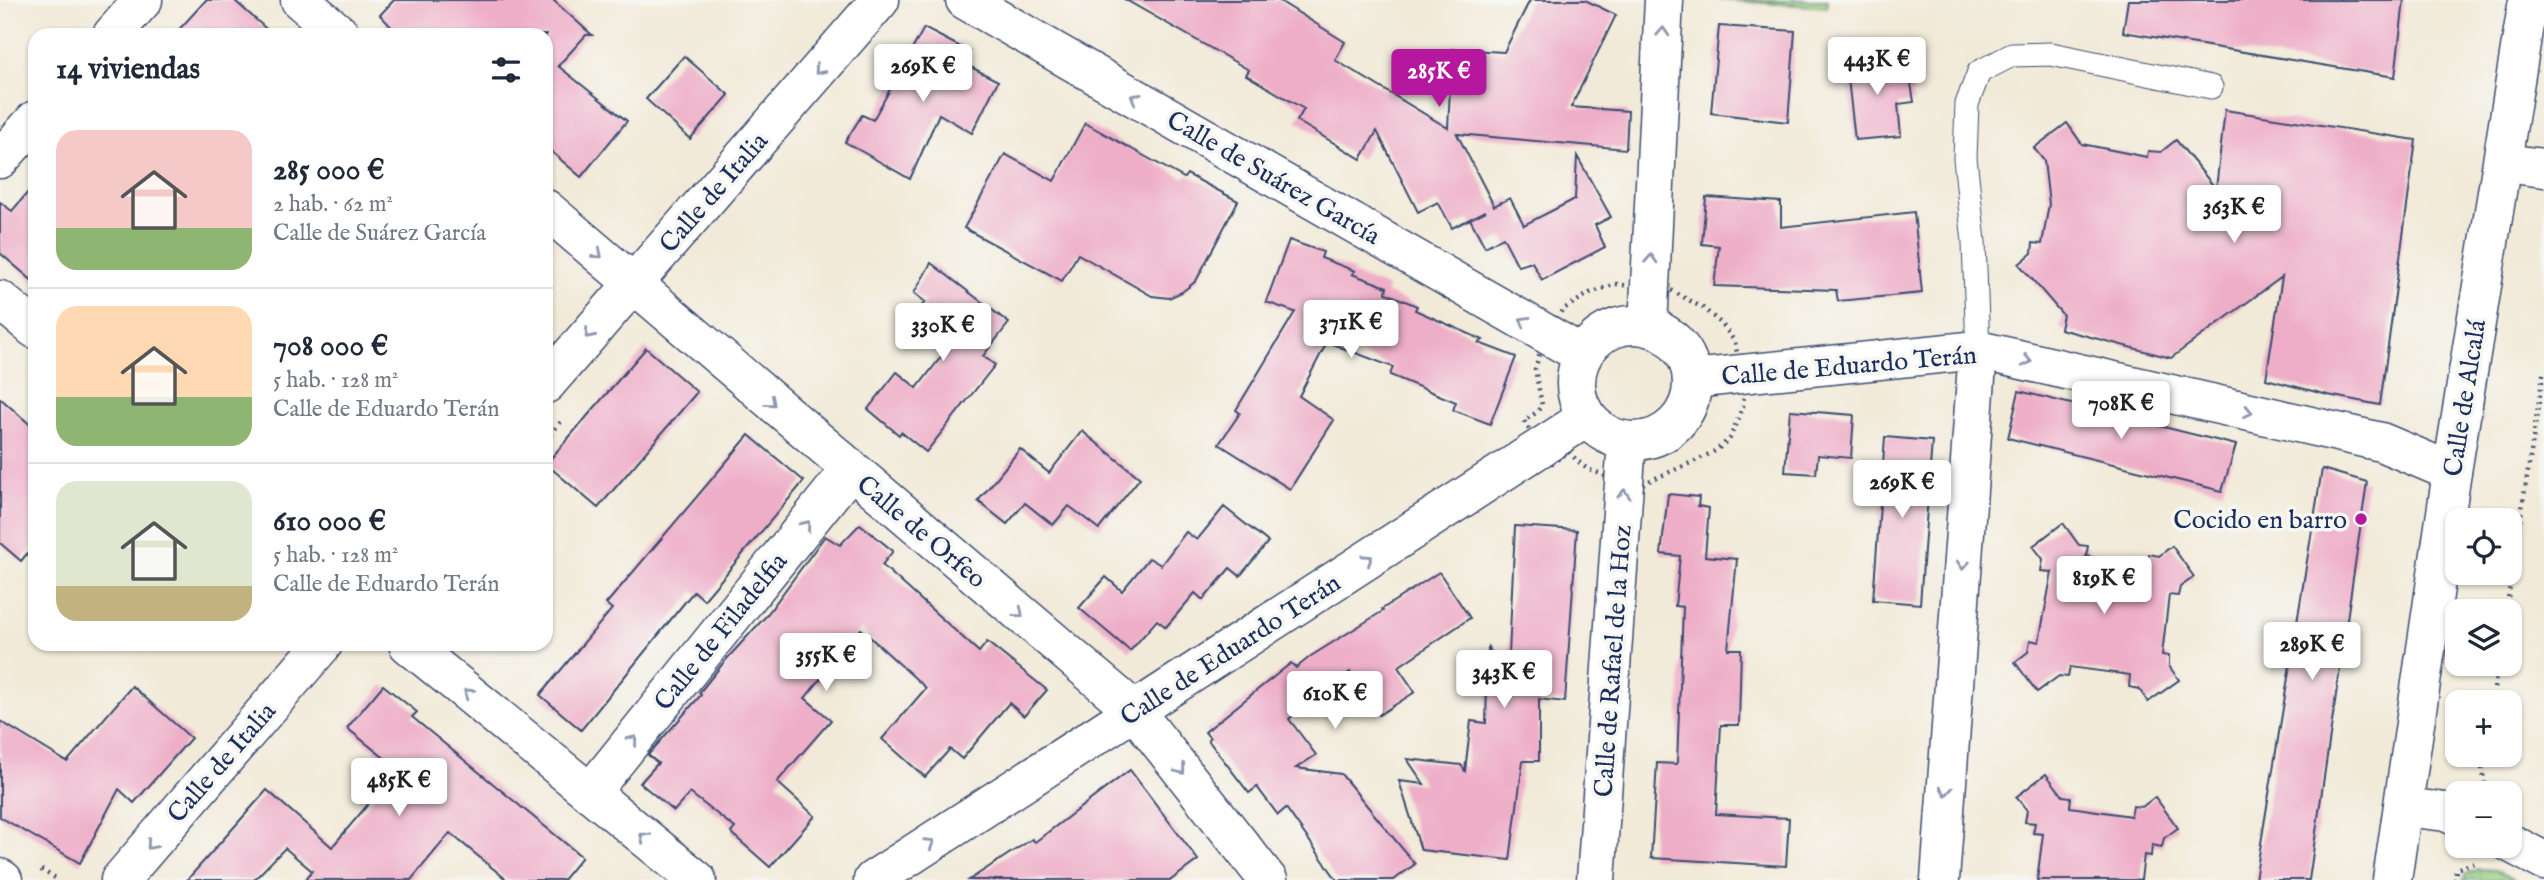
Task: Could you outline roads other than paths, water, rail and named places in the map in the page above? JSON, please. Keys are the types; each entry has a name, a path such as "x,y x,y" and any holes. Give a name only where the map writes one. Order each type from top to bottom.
{"street":[{"path":"118,28 143,0"},
{"path":"300,0 333,28"},
{"name":"Calle de Italia","path":"553,376 880,0"},
{"name":"Calle de Suárez García","path":"965,0 1583,355"},
{"path":"1648,327 1664,0"},
{"name":"Calle de Alcalá","path":"2392,880 2452,472 2528,0"},
{"path":"0,159 28,128"},
{"path":"2503,163 2544,167"},
{"name":"Calle de Orfeo","path":"553,215 1134,710 1268,880"},
{"path":"0,300 28,323"},
{"path":"1629,325 1648,327 1665,334 1678,346 1688,361 1692,379 1690,395 1684,412 1674,425 1660,435 1627,441 1612,437 1586,418 1576,387 1577,370 1583,355 1595,340 1611,330 1629,325"},
{"path":"1940,880 1978,350"},
{"name":"Calle de Eduardo Terán","path":"1692,379 1978,350 2381,442 2452,472"},
{"name":"Calle de Eduardo Terán","path":"873,880 1134,710 1545,460 1586,418"},
{"name":"Calle de Rafael de la Hoz","path":"1597,880 1627,441"},
{"name":"Calle de Filadelfia","path":"590,793 850,470"},
{"name":"Calle de Italia","path":"120,880 317,651"},
{"path":"417,651 696,880"},
{"path":"2403,807 2445,812"},
{"path":"2522,849 2544,861"}],"lane":[{"path":"1978,350 1974,242 1965,158 1967,103 1979,72 2011,55 2051,54 2211,87"}],"place":[{"name":"Cocido en barro","path":"2361,519"}]}
